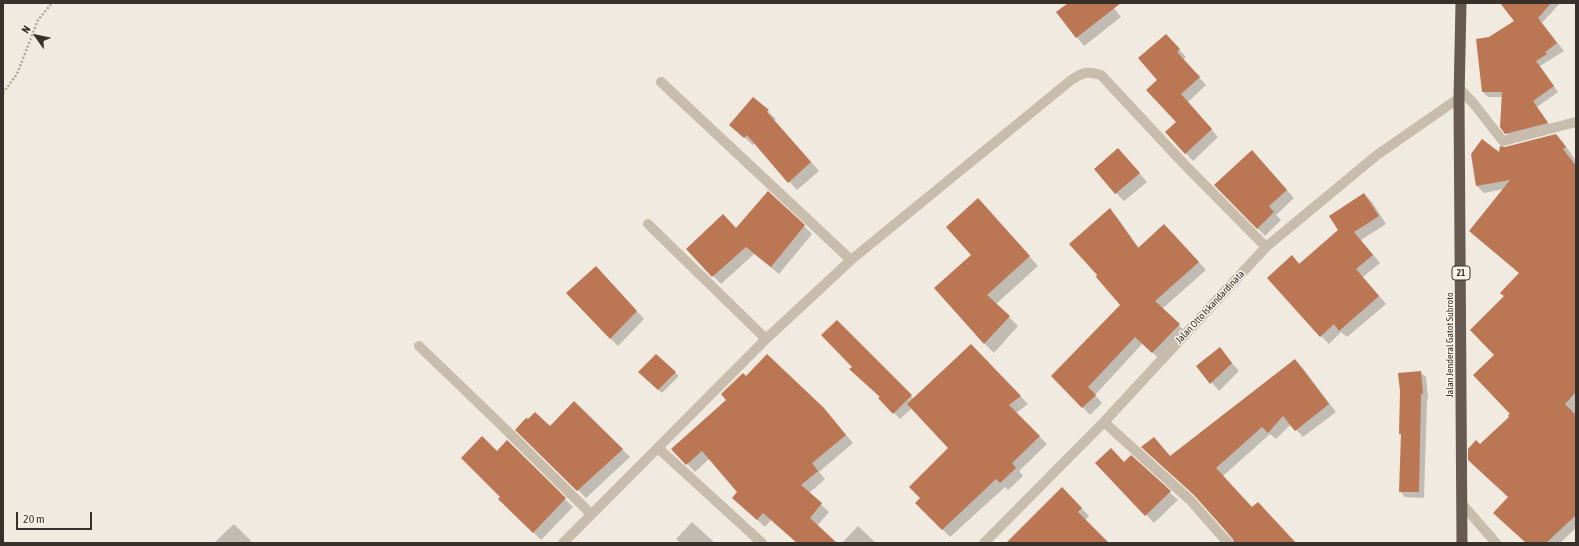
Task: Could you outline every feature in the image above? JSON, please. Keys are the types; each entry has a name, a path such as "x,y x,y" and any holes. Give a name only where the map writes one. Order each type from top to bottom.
{"highway":[{"name":"Jalan Jenderal Gatot Subroto","path":"1460,3 1462,543"}],"street":[{"path":"563,543 766,338 851,260 1083,72 1101,75 1183,163 1266,247"},
{"path":"661,82 851,260"},
{"path":"1460,93 1474,104 1503,141 1576,122"},
{"name":"Jalan Otto Iskandardinata","path":"984,543 1104,422 1266,247 1377,155 1460,93"},
{"path":"648,224 766,338"},
{"path":"419,346 591,514"},
{"path":"1104,422 1190,500 1228,543"},
{"path":"658,448 762,543"},
{"path":"1462,504 1496,543"}],"path":[{"path":"3,93 17,74 38,20 52,3"}],"building":[{"path":"1068,3 1121,3 1076,38 1056,12"},
{"path":"1500,3 1551,3 1538,18 1557,43 1545,52 1547,54 1536,61 1554,86 1533,101 1548,123 1505,134 1500,127 1502,92 1482,92 1476,39 1489,37 1514,21"},
{"path":"1166,34 1180,49 1177,52 1200,77 1181,94 1212,129 1185,154 1165,132 1176,122 1146,90 1157,80 1138,58"},
{"path":"753,97 769,110 767,112 811,162 788,183 747,135 744,138 729,125"},
{"path":"1556,134 1566,147 1563,149 1576,166 1576,392 1565,404 1576,415 1576,515 1546,543 1526,543 1493,513 1508,497 1468,460 1468,449 1476,440 1480,444 1509,417 1508,415 1510,414 1473,375 1494,355 1470,330 1504,296 1500,293 1519,273 1469,231 1510,180 1476,186 1471,154 1482,139 1499,152 1500,146 1505,147"},
{"path":"1118,148 1140,173 1115,194 1094,169"},
{"path":"1252,150 1287,190 1269,206 1274,212 1257,229 1214,185"},
{"path":"768,191 805,225 771,267 746,247 712,277 686,249 723,214 736,228"},
{"path":"1364,193 1379,216 1354,232 1373,255 1356,269 1379,296 1339,331 1334,324 1320,337 1267,278 1292,255 1299,264 1338,230 1329,216"},
{"path":"978,198 1030,256 987,295 1010,316 984,344 934,288 971,255 946,227"},
{"path":"1110,208 1138,248 1164,224 1199,262 1155,301 1180,324 1152,353 1135,337 1088,387 1096,395 1082,408 1051,376 1120,305 1096,277 1097,275 1069,244"},
{"path":"596,266 637,311 610,339 566,293"},
{"path":"837,320 912,395 893,414 878,398 880,397 849,369 852,367 821,335"},
{"path":"971,344 1021,396 1009,405 1040,436 1012,463 1016,468 1000,483 996,479 942,530 915,503 920,498 909,487 948,448 907,404"},
{"path":"1220,347 1232,363 1210,384 1196,366"},
{"path":"656,354 676,372 658,390 638,372"},
{"path":"767,354 824,408 846,435 812,463 818,471 801,485 822,503 810,518 837,543 797,543 763,513 757,520 732,498 737,492 702,451 686,465 671,449 726,400 721,394 743,373 746,376"},
{"path":"1295,359 1329,404 1295,431 1283,416 1268,433 1262,427 1216,468 1252,507 1258,502 1296,543 1234,543 1233,539 1194,495 1141,447 1154,437 1170,456"},
{"path":"1421,371 1423,394 1421,394 1419,492 1399,492 1401,434 1399,434 1400,391 1398,373"},
{"path":"574,401 623,449 577,491 515,430 526,418 528,419 535,412 550,426"},
{"path":"482,436 497,451 507,440 566,498 533,533 498,499 500,497 461,458"},
{"path":"1111,448 1124,462 1131,455 1171,491 1145,516 1095,463"},
{"path":"1062,487 1082,508 1078,512 1109,543 1006,543"}]}
